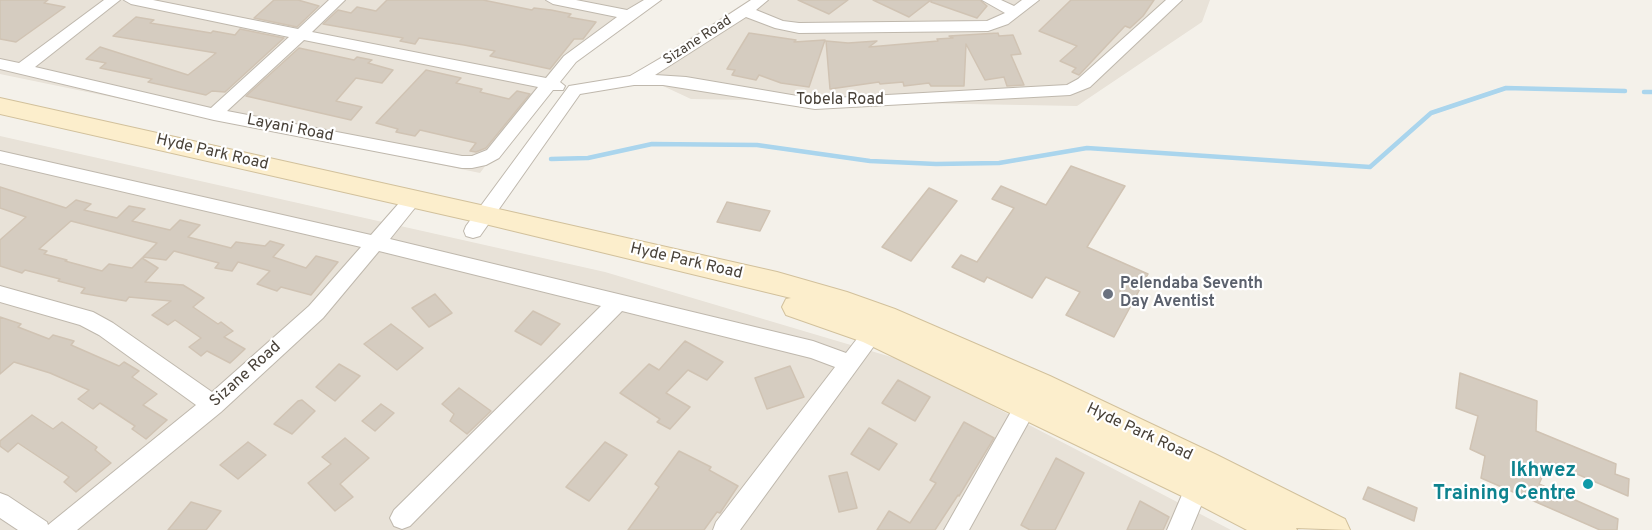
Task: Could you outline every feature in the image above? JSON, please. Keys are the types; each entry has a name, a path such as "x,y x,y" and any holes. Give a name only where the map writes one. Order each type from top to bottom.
{"street":[{"path":"23,68 113,0"},
{"path":"131,0 575,90 479,223"},
{"path":"214,114 338,0"},
{"path":"553,0 629,15"},
{"name":"Layani Road","path":"0,64 214,114 462,162 472,162 480,161 493,154 570,59 629,15 654,0"},
{"name":"Sizane Road","path":"634,80 679,54 761,0"},
{"path":"989,0 1016,12"},
{"path":"744,11 780,25 799,28 988,26 1003,21 1032,0"},
{"name":"Tobela Road","path":"575,90 634,80 686,82 815,104 1070,90 1084,83 1175,0"},
{"name":"Hyde Park Road","path":"0,106 479,223 818,313 879,325 1033,395 1202,476 1333,530"},
{"name":"Hyde Park Road","path":"0,123 407,205"},
{"path":"0,157 376,243 813,350 850,364"},
{"name":"Sizane Road","path":"58,530 213,405 316,312 407,205"},
{"path":"0,294 86,318 106,329 213,405"},
{"path":"402,518 618,302"},
{"path":"725,530 879,325"},
{"path":"956,530 1033,395"},
{"path":"1179,530 1202,476"},
{"name":"Hyde Park Road","path":"1202,476 1280,530"},
{"path":"0,504 38,530"}],"shaded area":[{"path":"0,0 663,0 563,63 480,173 0,74"},
{"path":"749,0 1210,0 1202,22 1077,106 691,99 635,73"},
{"path":"0,136 605,272 908,362 1231,530 0,530"}],"building":[{"path":"0,0 48,0 44,3 65,7 16,42 0,39"},
{"path":"274,0 298,0 319,6 297,27 254,18"},
{"path":"387,0 483,0 532,10 534,8 551,10 571,14 568,17 596,22 583,39 574,39 550,69 490,56 495,51 419,38 415,44 400,41 403,38 323,24 338,10 351,13 357,7 376,11"},
{"path":"798,0 848,0 829,14"},
{"path":"873,0 931,0 909,17"},
{"path":"931,0 980,0 987,6 977,18 931,2"},
{"path":"1071,0 1154,0 1143,16 1130,28 1125,26 1079,75 1072,72 1076,68 1060,61 1077,46 1039,31"},
{"path":"136,17 154,20 150,23 211,33 213,31 235,35 240,29 284,38 225,92 212,91 206,95 148,82 152,79 100,68 106,63 86,59 100,47 188,75 216,53 113,36"},
{"path":"749,33 796,40 794,42 825,40 809,87 781,83 759,75 756,80 732,75 735,70 727,69"},
{"path":"998,33 999,36 1013,35 1021,54 1011,55 1024,85 1007,86 1004,77 985,80 966,44 964,86 931,86 929,83 904,86 903,82 880,84 879,82 830,89 826,41 848,43 877,41 869,47 953,38 949,36"},
{"path":"299,48 354,60 357,57 372,60 368,63 393,70 382,83 356,78 336,101 362,107 351,120 246,96"},
{"path":"426,70 461,78 456,83 509,99 517,91 530,94 486,148 476,152 470,151 476,143 420,130 415,136 396,132 398,129 376,123"},
{"path":"1071,166 1125,186 1087,247 1148,274 1114,337 1066,315 1080,292 1046,277 1032,298 987,277 984,282 952,267 961,255 977,262 1014,208 992,199 1001,186 1046,205"},
{"path":"0,187 66,208 76,200 91,204 84,210 117,218 129,206 145,209 132,221 170,230 180,220 200,225 188,237 231,248 236,242 265,246 270,241 284,245 273,257 306,268 316,256 338,262 311,295 281,287 277,291 257,284 270,271 238,262 232,271 215,268 219,263 174,251 166,260 143,257 157,243 71,221 39,249 47,251 44,254 102,271 109,264 132,268 142,258 158,268 145,282 183,285 204,298 193,307 233,331 224,337 245,349 230,363 207,351 201,356 189,347 201,338 175,320 168,325 152,315 171,301 129,297 126,301 81,293 85,288 58,281 60,279 25,270 22,273 0,266 0,240 26,217 0,208"},
{"path":"929,188 957,201 911,261 882,247"},
{"path":"727,202 770,211 760,231 717,222"},
{"path":"435,294 452,313 429,327 412,308"},
{"path":"533,311 560,324 541,345 515,331"},
{"path":"0,317 21,324 18,327 49,339 53,335 74,341 71,345 119,366 124,362 139,371 132,377 157,394 143,405 167,420 146,439 132,429 135,426 100,403 93,409 78,399 89,390 50,373 14,362 0,374"},
{"path":"391,324 423,348 397,370 364,344"},
{"path":"685,341 723,362 707,380 688,370 666,393 690,407 670,429 657,422 660,419 620,393 649,364 659,370"},
{"path":"339,364 360,376 335,401 316,387"},
{"path":"790,366 804,397 767,409 755,378"},
{"path":"1460,373 1537,401 1536,431 1616,464 1615,474 1629,479 1628,496 1549,462 1539,484 1618,519 1617,530 1600,530 1481,478 1485,456 1470,449 1478,416 1456,408"},
{"path":"898,380 930,397 915,421 882,403"},
{"path":"459,388 491,411 467,434 450,421 454,414 442,404"},
{"path":"302,400 315,411 292,434 274,424 298,401"},
{"path":"381,404 394,413 375,431 362,421"},
{"path":"32,415 53,429 62,422 97,447 95,450 111,463 76,492 64,482 69,477 18,443 8,452 0,446 0,441"},
{"path":"964,422 994,438 959,496 935,530 877,530 889,511 910,523 936,483 930,480"},
{"path":"869,428 897,444 879,470 851,454"},
{"path":"345,438 369,458 340,484 353,497 335,511 308,483 331,464 322,457"},
{"path":"248,442 266,455 238,479 220,465"},
{"path":"605,442 627,455 589,501 566,487"},
{"path":"679,451 711,467 709,470 738,486 720,513 717,512 704,530 628,530 659,487 655,484"},
{"path":"1056,458 1084,473 1055,530 1030,530 1021,525"},
{"path":"847,472 857,508 839,512 829,476"},
{"path":"1368,487 1417,508 1414,521 1363,499"},
{"path":"1140,501 1169,517 1163,530 1127,530"},
{"path":"191,502 221,511 206,530 168,530"}],"waterway":[{"path":"551,159 588,158 652,144 757,145 870,161 936,164 999,163 1087,148 1370,167 1431,113 1506,88 1625,91"},
{"path":"1644,92 1652,92"}],"place":[{"name":"Pelendaba Seventh Day Aventist","path":"1108,294"},
{"name":"Ikhwez Training Centre","path":"1588,484"}]}
